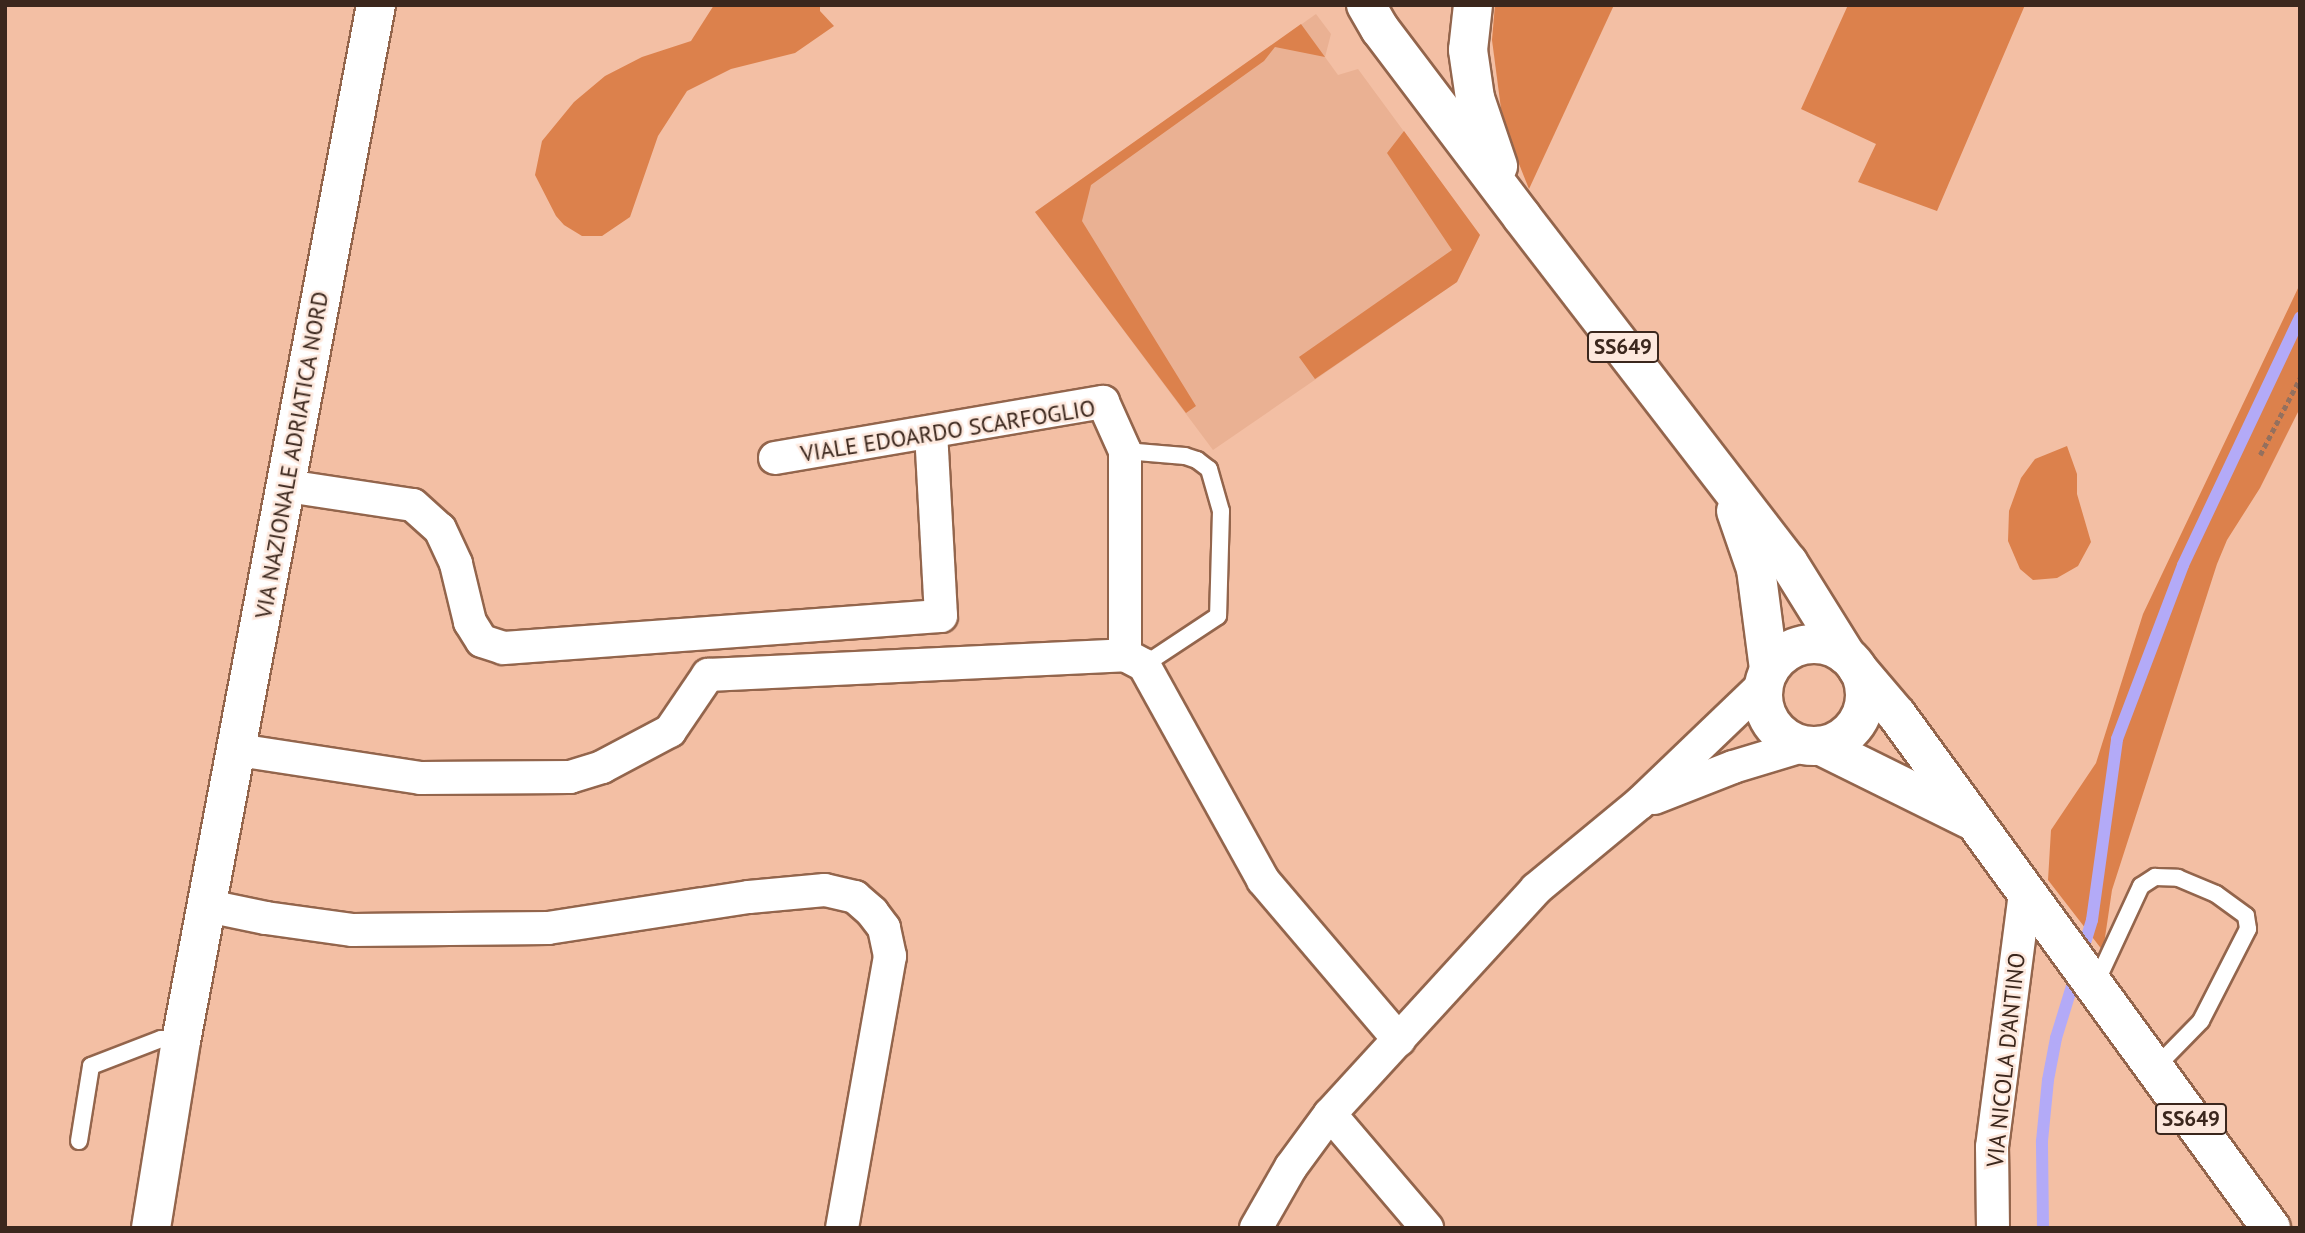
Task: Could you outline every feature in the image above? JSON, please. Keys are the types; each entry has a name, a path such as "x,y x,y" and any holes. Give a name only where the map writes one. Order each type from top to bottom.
{"main road":[{"name":"VIA NAZIONALE ADRIATICA NORD","path":"150,1228 181,1041 288,486 304,384 376,5"},
{"name":"SS649","path":"1366,5 1380,29 1512,204 1788,562 1852,662 1898,715 2272,1228"},
{"name":"SS649","path":"1473,5 1468,50 1475,98 1512,204"},
{"name":"SS649","path":"1724,476 1756,569 1768,718 1777,731 1790,740 1813,745 1974,821"},
{"name":"SS649","path":"1766,677 1781,656 1796,647 1813,643 1830,647 1852,662 1864,692 1860,717 1837,741 1813,745"}],"street":[{"name":"VIALE EDOARDO SCARFOGLIO","path":"775,458 1103,402 1125,451 1135,660 1263,880 1399,1040"},
{"path":"288,486 413,505 440,529 456,564 470,622 482,641 503,648 941,617 931,432"},
{"path":"238,750 421,778 570,777 602,767 670,731 708,675 1135,660"},
{"path":"1256,1228 1291,1167 1329,1114 1536,889 1640,803 1766,677"},
{"path":"1640,803 1733,767 1813,745"},
{"path":"208,906 266,918 353,930 548,928 749,897 825,890 855,897 872,912 884,928 890,956 842,1228"},
{"name":"VIA NICOLA D'ANTINO","path":"1993,1228 1992,1147 2025,892"},
{"path":"1329,1114 1427,1228"}],"lane":[{"path":"1125,451 1185,456 1197,460 1209,469 1221,511 1218,616 1135,660"},
{"path":"2102,998 2141,886 2155,877 2178,878 2216,894 2246,916 2248,929 2201,1021 2154,1069"},
{"path":"79,1141 91,1066 161,1039 181,1041"}],"path":[{"path":"2260,455 2300,377"}],"shaded area":[{"path":"714,5 820,5 820,11 834,26 795,53 731,69 687,91 658,136 630,217 602,236 582,236 564,225 556,216 535,175 542,141 574,102 605,76 642,57 691,41"},
{"path":"1495,5 1614,5 1529,189 1503,124 1492,40"},
{"path":"1848,5 2025,5 1937,211 1858,182 1876,144 1801,109"},
{"path":"1316,14 1331,34 1325,57 1338,75 1358,69 1480,235 1457,282 1213,450 1035,212"},
{"path":"1301,24 1325,57 1275,47 1264,61 1091,185 1082,221 1196,406 1186,413 1035,212"},
{"path":"1404,131 1480,235 1457,282 1315,379 1299,357 1452,250 1387,153"},
{"path":"2300,284 2300,408 2260,488 2227,540 2217,564 2112,890 2103,951 2048,880 2051,830 2096,763 2143,614"},
{"path":"2067,446 2077,474 2077,494 2091,542 2078,566 2057,578 2033,580 2020,569 2008,541 2009,511 2021,478 2035,459"}],"waterway":[{"path":"2081,956 2092,920 2117,739 2183,565 2300,317"},
{"path":"2043,1228 2042,1141 2048,1080 2056,1038 2076,973"}]}
